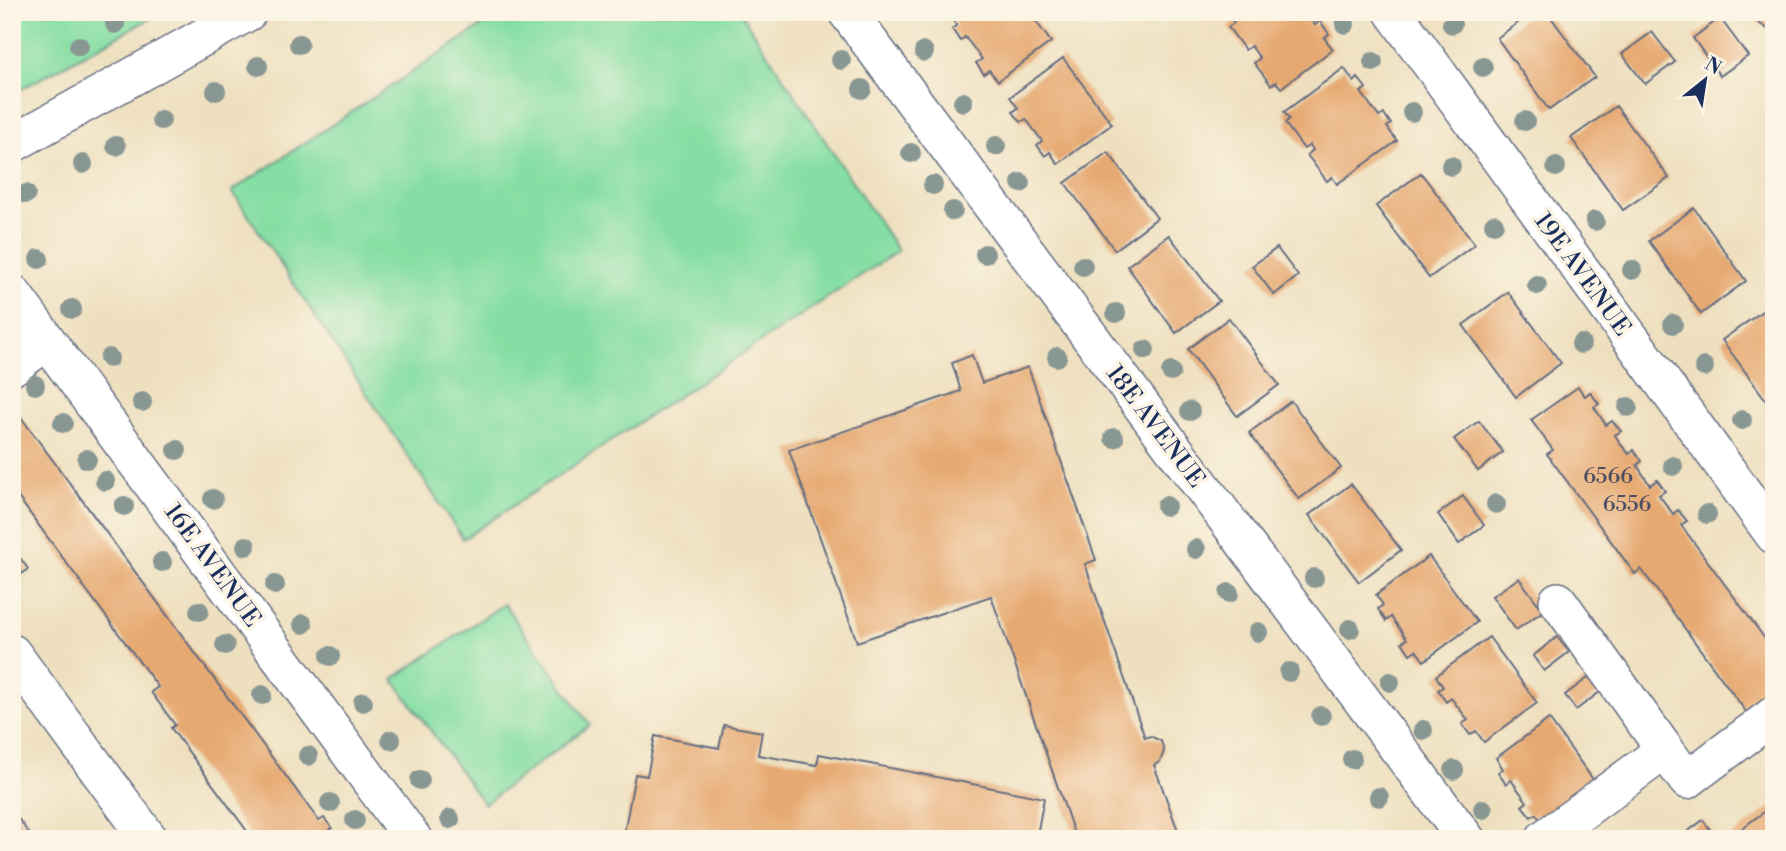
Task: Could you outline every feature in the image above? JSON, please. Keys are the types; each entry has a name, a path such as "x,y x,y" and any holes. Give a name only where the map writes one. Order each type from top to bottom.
{"street":[{"path":"12,144 248,12"},
{"name":"18E AVENUE","path":"847,12 1466,839"},
{"name":"19E AVENUE","path":"1393,12 1774,535"},
{"name":"16E AVENUE","path":"12,293 413,839"},
{"path":"12,367 47,341"},
{"path":"1558,601 1687,780 1774,715"},
{"path":"12,653 149,839"},
{"path":"1544,839 1665,750"}],"green space":[{"path":"12,12 162,12 12,94"},
{"path":"503,12 740,12 898,251 463,539 232,191"},
{"path":"504,604 590,725 484,804 393,679"}],"building":[{"path":"953,12 1029,12 1051,42 998,81 989,70 984,74 976,63 982,59 965,37 960,41 952,29 957,26 949,15"},
{"path":"1234,12 1305,12 1315,25 1320,21 1329,34 1324,38 1333,49 1281,88 1276,82 1271,85 1254,63 1260,58 1251,46 1245,50 1228,27 1234,23 1229,16"},
{"path":"1533,12 1547,12 1595,77 1549,110 1497,38"},
{"path":"1742,12 1774,12 1774,33"},
{"path":"1720,18 1748,56 1720,76 1693,38"},
{"path":"1652,32 1675,62 1645,84 1622,54"},
{"path":"1063,58 1112,124 1058,164 1050,152 1045,156 1037,145 1042,141 1026,119 1021,122 1013,112 1018,108 1010,97"},
{"path":"1344,68 1354,82 1358,78 1366,88 1361,92 1379,117 1384,114 1391,124 1387,127 1397,141 1337,184 1332,177 1327,181 1307,155 1313,150 1310,145 1304,149 1285,123 1289,119 1284,112"},
{"path":"1616,106 1669,178 1623,210 1571,138"},
{"path":"1108,152 1157,218 1115,250 1065,183"},
{"path":"1421,173 1475,244 1429,278 1376,206"},
{"path":"1694,208 1746,281 1701,314 1649,241"},
{"path":"1169,235 1219,301 1176,333 1127,266"},
{"path":"1277,248 1298,276 1274,295 1252,266"},
{"path":"1508,292 1561,363 1516,397 1463,325"},
{"path":"1764,310 1774,324 1774,404 1771,407 1722,340"},
{"path":"1229,318 1279,385 1237,416 1188,349"},
{"path":"972,355 982,383 1028,367 1096,560 1085,564 1145,738 1150,736 1161,741 1164,751 1160,762 1154,765 1181,839 1076,839 991,596 857,642 789,450 961,391 952,363"},
{"path":"1578,387 1585,396 1590,392 1599,404 1594,407 1606,425 1612,421 1621,431 1615,435 1622,446 1629,454 1634,450 1642,461 1637,465 1650,485 1657,480 1665,491 1659,495 1673,514 1678,510 1687,521 1681,525 1774,651 1774,699 1750,717 1641,569 1635,574 1547,454 1553,450 1531,420"},
{"path":"1291,401 1341,468 1299,499 1249,433"},
{"path":"12,405 319,821 324,818 332,828 327,832 332,839 253,839 171,728 175,725 151,692 158,687 12,489"},
{"path":"1479,421 1503,452 1478,471 1454,439"},
{"path":"1351,484 1401,550 1359,582 1309,515"},
{"path":"1463,496 1484,525 1459,544 1438,514"},
{"path":"16,552 28,569 12,581 12,555"},
{"path":"1429,556 1477,622 1424,661 1416,650 1410,654 1402,642 1407,639 1391,617 1386,621 1378,609 1383,605 1376,595"},
{"path":"1519,578 1543,611 1516,630 1492,596"},
{"path":"1489,637 1537,703 1484,742 1476,731 1470,735 1462,724 1468,720 1451,698 1446,702 1438,690 1443,687 1436,676"},
{"path":"1557,637 1569,652 1544,671 1533,656"},
{"path":"1589,677 1601,691 1576,710 1565,695"},
{"path":"1549,719 1597,785 1544,825 1536,814 1531,817 1522,806 1527,802 1511,780 1506,784 1498,773 1503,769 1496,758"},
{"path":"724,725 762,732 758,755 817,765 819,754 1044,798 1037,835 1051,839 623,839 635,774 647,776 655,736 719,748"},
{"path":"1774,805 1774,839 1728,839 1757,817"},
{"path":"12,810 33,839 12,839"},
{"path":"1703,820 1717,839 1678,839"}]}
